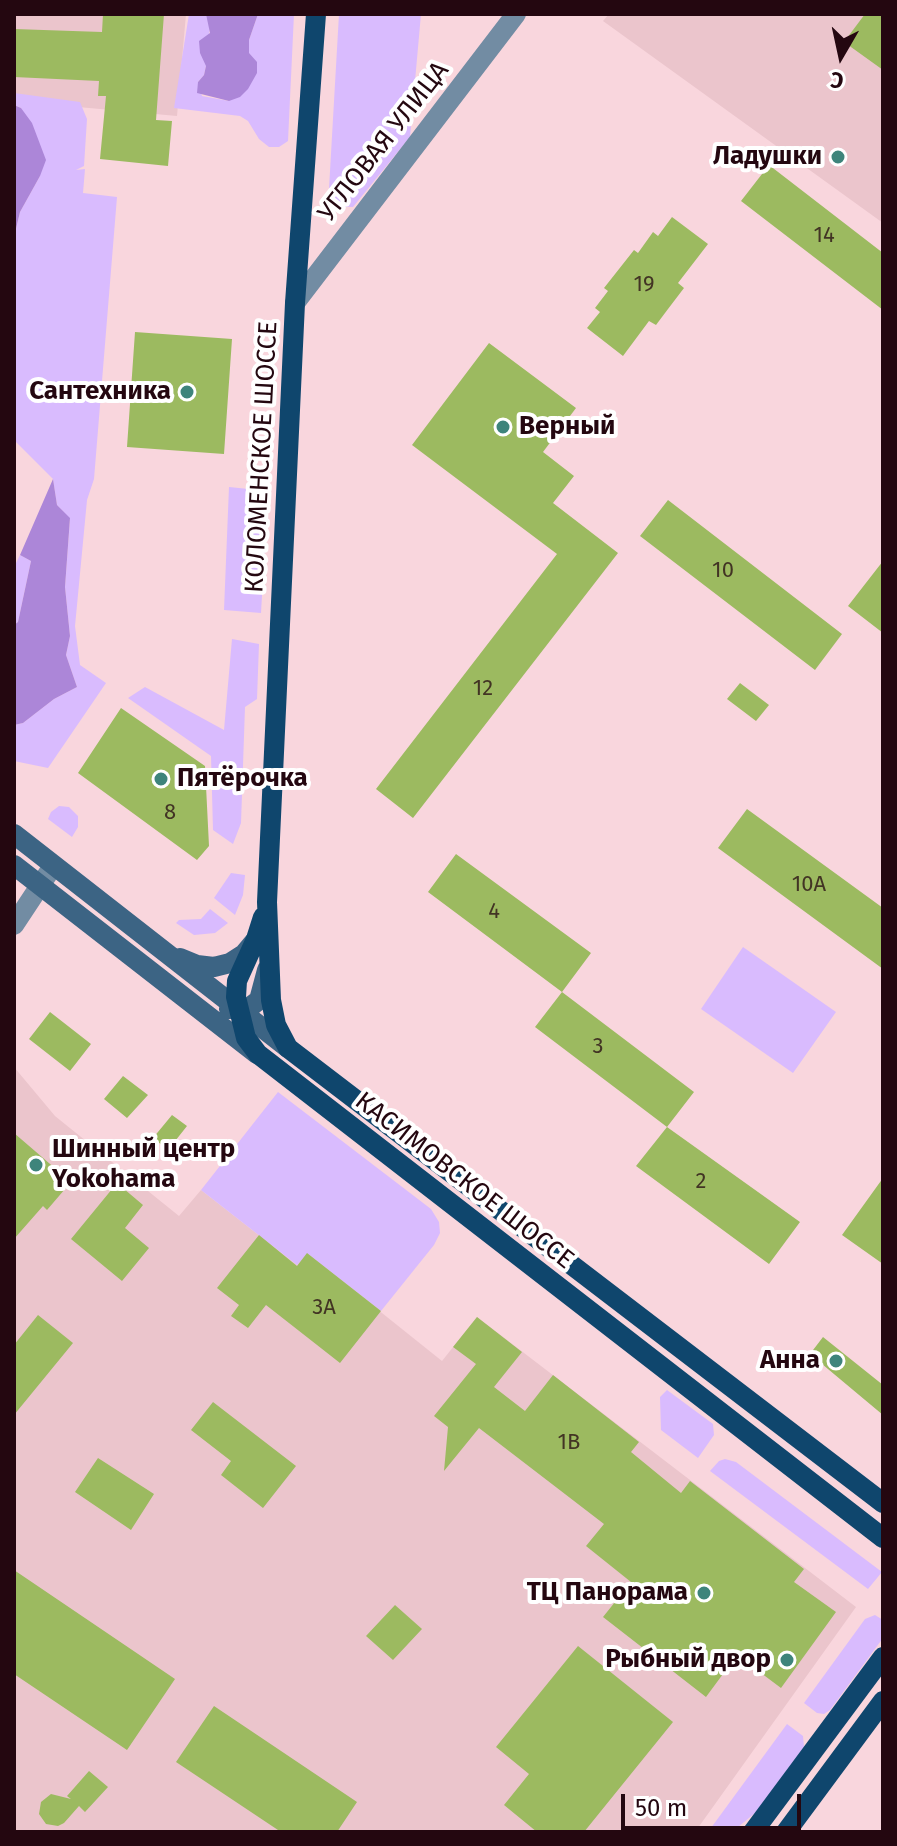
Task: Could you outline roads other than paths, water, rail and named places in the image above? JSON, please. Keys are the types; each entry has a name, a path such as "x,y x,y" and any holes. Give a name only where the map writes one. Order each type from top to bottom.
{"main road":[{"name":"КОЛОМЕНСКОЕ ШОССЕ","path":"288,1048 276,1025 271,1000 267,902 295,303 316,14"},
{"name":"КАСИМОВСКОЕ ШОССЕ","path":"14,834 159,949 883,1503"},
{"name":"КАСИМОВСКОЕ ШОССЕ","path":"14,865 883,1538"},
{"name":"КОЛОМЕНСКОЕ ШОССЕ","path":"258,1054 246,1038 238,1009 237,981 256,939 267,902"},
{"path":"159,949 197,965 214,967 230,963 244,954 256,939"},
{"path":"180,993 221,1009 250,1007 259,1000 268,962"},
{"path":"468,1217 482,1197"},
{"path":"753,1832 883,1657"},
{"path":"786,1832 883,1701"}],"street":[{"name":"УГЛОВАЯ УЛИЦА","path":"295,303 516,14"},
{"path":"14,925 53,866"}],"place":[{"name":"Ладушки","path":"838,157"},
{"name":"Сантехника","path":"187,392"},
{"name":"Верный","path":"503,427"},
{"name":"Пятёрочка","path":"161,779"},
{"name":"Шинный центр Yokohama","path":"36,1165"},
{"name":"Анна","path":"836,1361"},
{"name":"ТЦ Панорама","path":"704,1593"},
{"name":"Рыбный двор","path":"787,1660"}]}
